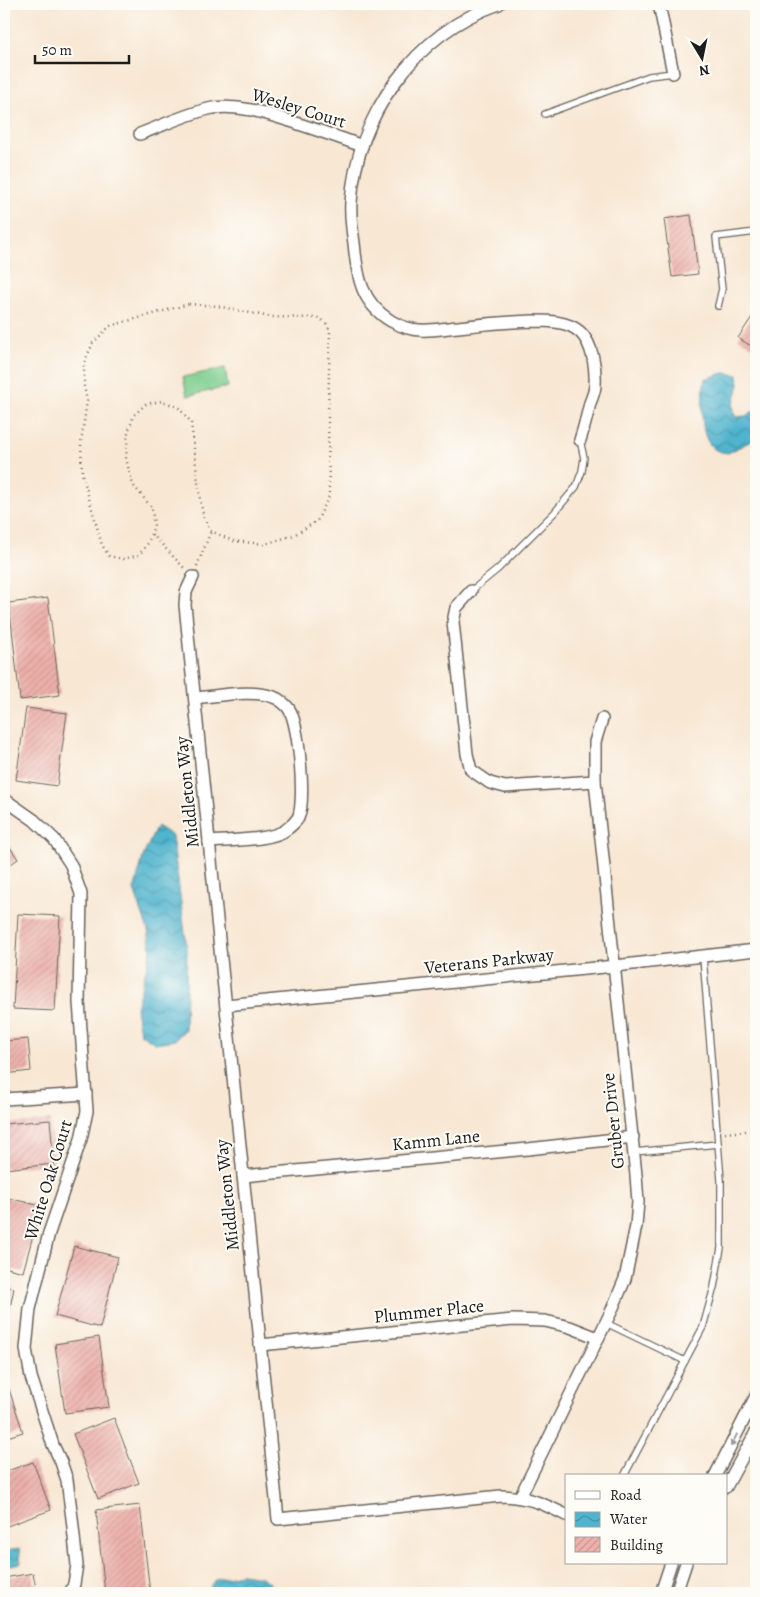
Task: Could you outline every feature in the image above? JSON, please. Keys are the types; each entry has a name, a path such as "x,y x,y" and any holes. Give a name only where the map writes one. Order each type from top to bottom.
{"street":[{"path":"498,4 471,16 447,31 426,48 406,68 374,114 362,146 353,184 351,212 355,260 363,291 371,305 403,328 420,330 500,322 545,321 566,324 580,332 589,344 594,361 595,386 580,440"},
{"path":"659,4 673,73"},
{"name":"Wesley Court","path":"140,134 212,108 231,107 267,113 362,146"},
{"name":"Middleton Way","path":"193,577 186,592 186,605 278,1519 501,1496 520,1497 565,1515"},
{"path":"471,591 456,608 453,622 467,754 471,770 490,783 505,787 596,781"},
{"path":"195,698 248,694 267,695 279,700 289,708 296,724 302,803 298,818 286,830 268,837 209,842"},
{"name":"Gruber Drive","path":"520,1497 606,1322 625,1279 636,1226 638,1202 634,1152 596,781 595,742 602,718"},
{"name":"White Oak Court","path":"4,799 34,820 54,840 72,865 81,894 79,1002 87,1112 81,1139 49,1233 30,1309 26,1349 31,1377 53,1445 67,1480 76,1565 74,1584 70,1593"},
{"name":"Veterans Parkway","path":"226,1005 756,950"},
{"path":"4,1099 86,1094"},
{"name":"Kamm Lane","path":"243,1176 528,1149 632,1137"},
{"name":"Plummer Place","path":"260,1345 512,1320 544,1321 570,1327 598,1338"},
{"path":"716,1474 755,1401"},
{"path":"728,1483 756,1432"},
{"path":"661,1593 669,1564 685,1567 676,1593"}],"lane":[{"path":"545,114 648,76 673,73"},
{"path":"718,306 722,288 716,237 756,232"},
{"path":"471,591 498,569 554,513 576,487 582,471 584,458 580,440"},
{"path":"625,1474 702,1327 714,1287 721,1248 721,1180 703,957"},
{"path":"634,1152 718,1144"},
{"path":"606,1322 685,1361"}],"path":[{"path":"189,304 217,306 270,316 320,318 330,330 329,496 317,521 294,535 265,544 233,541 211,531 204,518 200,500 191,422 178,407 162,400 146,404 134,415 128,432 126,459 133,485 152,508 154,526 148,543 139,555 123,559 109,556 102,545 82,474 81,442 87,402 84,386 84,363 94,343 110,326 189,304"},
{"path":"151,534 193,577 211,531"},
{"path":"718,1133 756,1130"}],"green space":[{"path":"225,368 228,387 187,396 183,377"}],"water":[{"path":"724,373 738,375 739,385 733,405 735,417 746,416 756,409 756,440 728,453 717,451 710,445 703,428 702,417 705,379"},
{"path":"157,826 172,836 187,948 185,1030 175,1040 155,1043 140,1033 136,1008 151,950 148,930 134,890 144,854"},
{"path":"19,1549 21,1563 4,1566 4,1551"},
{"path":"241,1574 262,1577 280,1593 206,1593 216,1579"}],"building":[{"path":"691,215 698,274 672,277 664,219"},
{"path":"756,311 756,349 738,338"},
{"path":"48,598 60,695 20,700 9,603"},
{"path":"26,708 67,713 57,786 16,780"},
{"path":"4,839 18,859 4,869"},
{"path":"18,914 60,916 55,1011 13,1009"},
{"path":"28,1039 31,1071 4,1074 4,1041"},
{"path":"50,1120 54,1164 4,1169 4,1124"},
{"path":"4,1197 41,1206 23,1272 4,1267"},
{"path":"74,1246 118,1257 100,1328 55,1316"},
{"path":"4,1286 14,1288 5,1333 4,1333"},
{"path":"99,1337 109,1407 65,1413 55,1344"},
{"path":"7,1383 23,1432 4,1438 4,1384"},
{"path":"114,1418 139,1483 98,1499 73,1434"},
{"path":"33,1462 51,1510 7,1526 4,1517 4,1472"},
{"path":"140,1505 150,1593 105,1593 96,1510"},
{"path":"33,1573 37,1593 4,1593 4,1578"}]}
